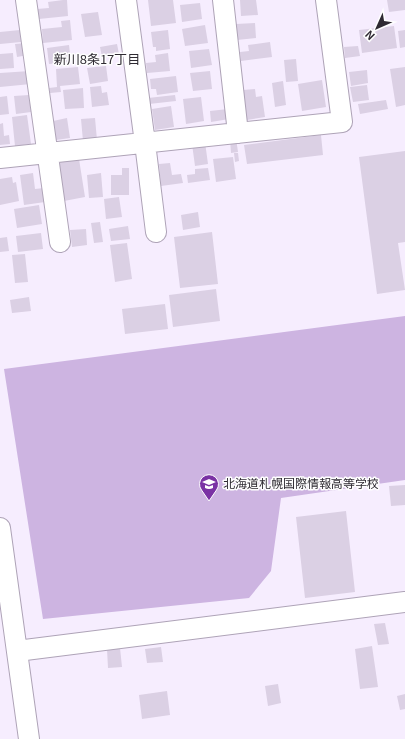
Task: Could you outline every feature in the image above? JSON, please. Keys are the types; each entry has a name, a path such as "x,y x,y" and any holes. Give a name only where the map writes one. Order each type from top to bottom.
{"street":[{"path":"26,0 60,242"},
{"path":"126,0 156,232"},
{"path":"223,0 238,133"},
{"path":"0,158 342,122 326,0"},
{"path":"0,528 29,739"},
{"path":"17,651 405,602"}],"shaded area":[{"name":"北海道札幌国際情報高等学校","path":"405,316 405,480 281,498 271,571 249,598 43,619 4,369"}],"building":[{"path":"67,0 68,16 39,19 37,9 49,8 48,2"},
{"path":"148,0 173,0 176,23 151,26"},
{"path":"240,0 256,0 258,15 241,16"},
{"path":"387,0 405,0 405,10 389,12"},
{"path":"200,3 202,19 182,22 180,5"},
{"path":"98,12 102,35 85,37 81,14"},
{"path":"70,20 72,40 43,43 42,29 62,27 61,21"},
{"path":"255,23 256,38 237,40 236,24"},
{"path":"205,25 208,43 185,46 182,29"},
{"path":"394,26 397,48 362,53 359,30"},
{"path":"20,30 21,42 0,44 0,32"},
{"path":"168,30 170,49 156,51 156,47 153,47 151,32"},
{"path":"405,30 405,47 400,48 398,31"},
{"path":"270,42 272,57 241,61 240,52 249,51 248,45"},
{"path":"26,43 28,55 17,57 15,44"},
{"path":"117,44 119,54 102,57 100,47"},
{"path":"69,45 71,62 49,64 47,48"},
{"path":"358,46 360,56 345,58 344,47"},
{"path":"209,49 212,65 191,68 189,51"},
{"path":"13,53 14,68 0,69 0,54"},
{"path":"168,53 170,71 147,73 146,63 156,62 155,55"},
{"path":"296,59 298,81 286,82 284,60"},
{"path":"106,66 108,81 90,84 87,68"},
{"path":"78,67 80,84 60,86 61,92 50,93 49,88 57,87 56,69"},
{"path":"405,67 405,105 396,107 390,69"},
{"path":"367,70 368,83 351,86 349,72"},
{"path":"30,71 31,84 0,87 0,73"},
{"path":"210,71 212,89 193,91 190,73"},
{"path":"176,76 178,92 157,95 156,89 151,89 150,79"},
{"path":"322,80 326,107 302,111 298,84"},
{"path":"283,81 286,105 275,107 272,83"},
{"path":"367,85 369,100 353,102 350,87"},
{"path":"101,86 102,93 107,92 109,105 92,107 90,87"},
{"path":"83,88 84,108 65,109 63,90"},
{"path":"255,89 256,97 262,96 265,117 247,120 243,90"},
{"path":"29,95 31,112 16,114 14,96"},
{"path":"175,95 176,101 149,104 148,98"},
{"path":"7,96 9,114 0,115 0,97"},
{"path":"201,97 204,121 186,124 183,99"},
{"path":"386,100 388,109 360,114 358,104"},
{"path":"171,106 174,127 155,130 152,109"},
{"path":"228,109 229,119 211,122 210,111"},
{"path":"27,115 31,144 15,146 12,117"},
{"path":"67,118 70,138 56,140 53,121"},
{"path":"95,118 97,140 83,141 81,119"},
{"path":"3,123 4,136 9,135 10,144 0,145 0,124"},
{"path":"321,135 323,155 247,164 244,145"},
{"path":"236,138 238,152 231,153 230,139"},
{"path":"205,142 208,164 195,166 192,144"},
{"path":"405,151 405,242 398,243 405,290 377,294 359,157"},
{"path":"234,153 238,153 239,161 235,162"},
{"path":"233,157 236,179 216,182 213,159"},
{"path":"79,159 85,197 64,201 58,162"},
{"path":"170,163 172,175 181,174 183,183 161,186 159,164"},
{"path":"122,168 129,168 129,195 111,195 111,175 122,175"},
{"path":"208,168 210,180 188,183 187,175 195,174 195,169"},
{"path":"33,173 35,189 44,188 45,202 24,205 20,175"},
{"path":"101,173 103,197 89,198 87,175"},
{"path":"12,177 13,183 16,182 19,201 0,205 0,179"},
{"path":"119,197 122,217 106,219 104,199"},
{"path":"39,205 42,224 17,228 14,209"},
{"path":"198,212 200,227 183,230 181,215"},
{"path":"100,222 103,242 94,243 91,223"},
{"path":"128,226 130,239 111,241 109,229"},
{"path":"86,229 87,245 72,247 70,230"},
{"path":"212,232 218,284 180,288 174,237"},
{"path":"41,233 43,249 18,252 16,236"},
{"path":"7,237 9,251 0,252 0,238"},
{"path":"127,243 132,279 115,282 110,245"},
{"path":"25,254 28,282 15,283 12,255"},
{"path":"216,289 220,321 173,327 169,295"},
{"path":"29,297 31,311 12,313 10,300"},
{"path":"165,304 168,329 125,334 122,309"},
{"path":"405,485 405,505 391,506 389,486"},
{"path":"346,511 355,592 305,598 296,517"},
{"path":"385,623 389,644 378,645 374,624"},
{"path":"372,646 378,687 360,689 355,649"},
{"path":"161,647 163,662 147,663 145,649"},
{"path":"120,648 122,667 108,668 107,649"},
{"path":"278,684 281,703 268,706 265,686"},
{"path":"167,691 170,715 142,719 139,695"},
{"path":"405,694 405,709 400,710 397,696"}],"place":[{"name":"北海道札幌国際情報高等学校","path":"209,501"}],"district":[{"name":"新川8条17丁目","path":"97,59"}]}
